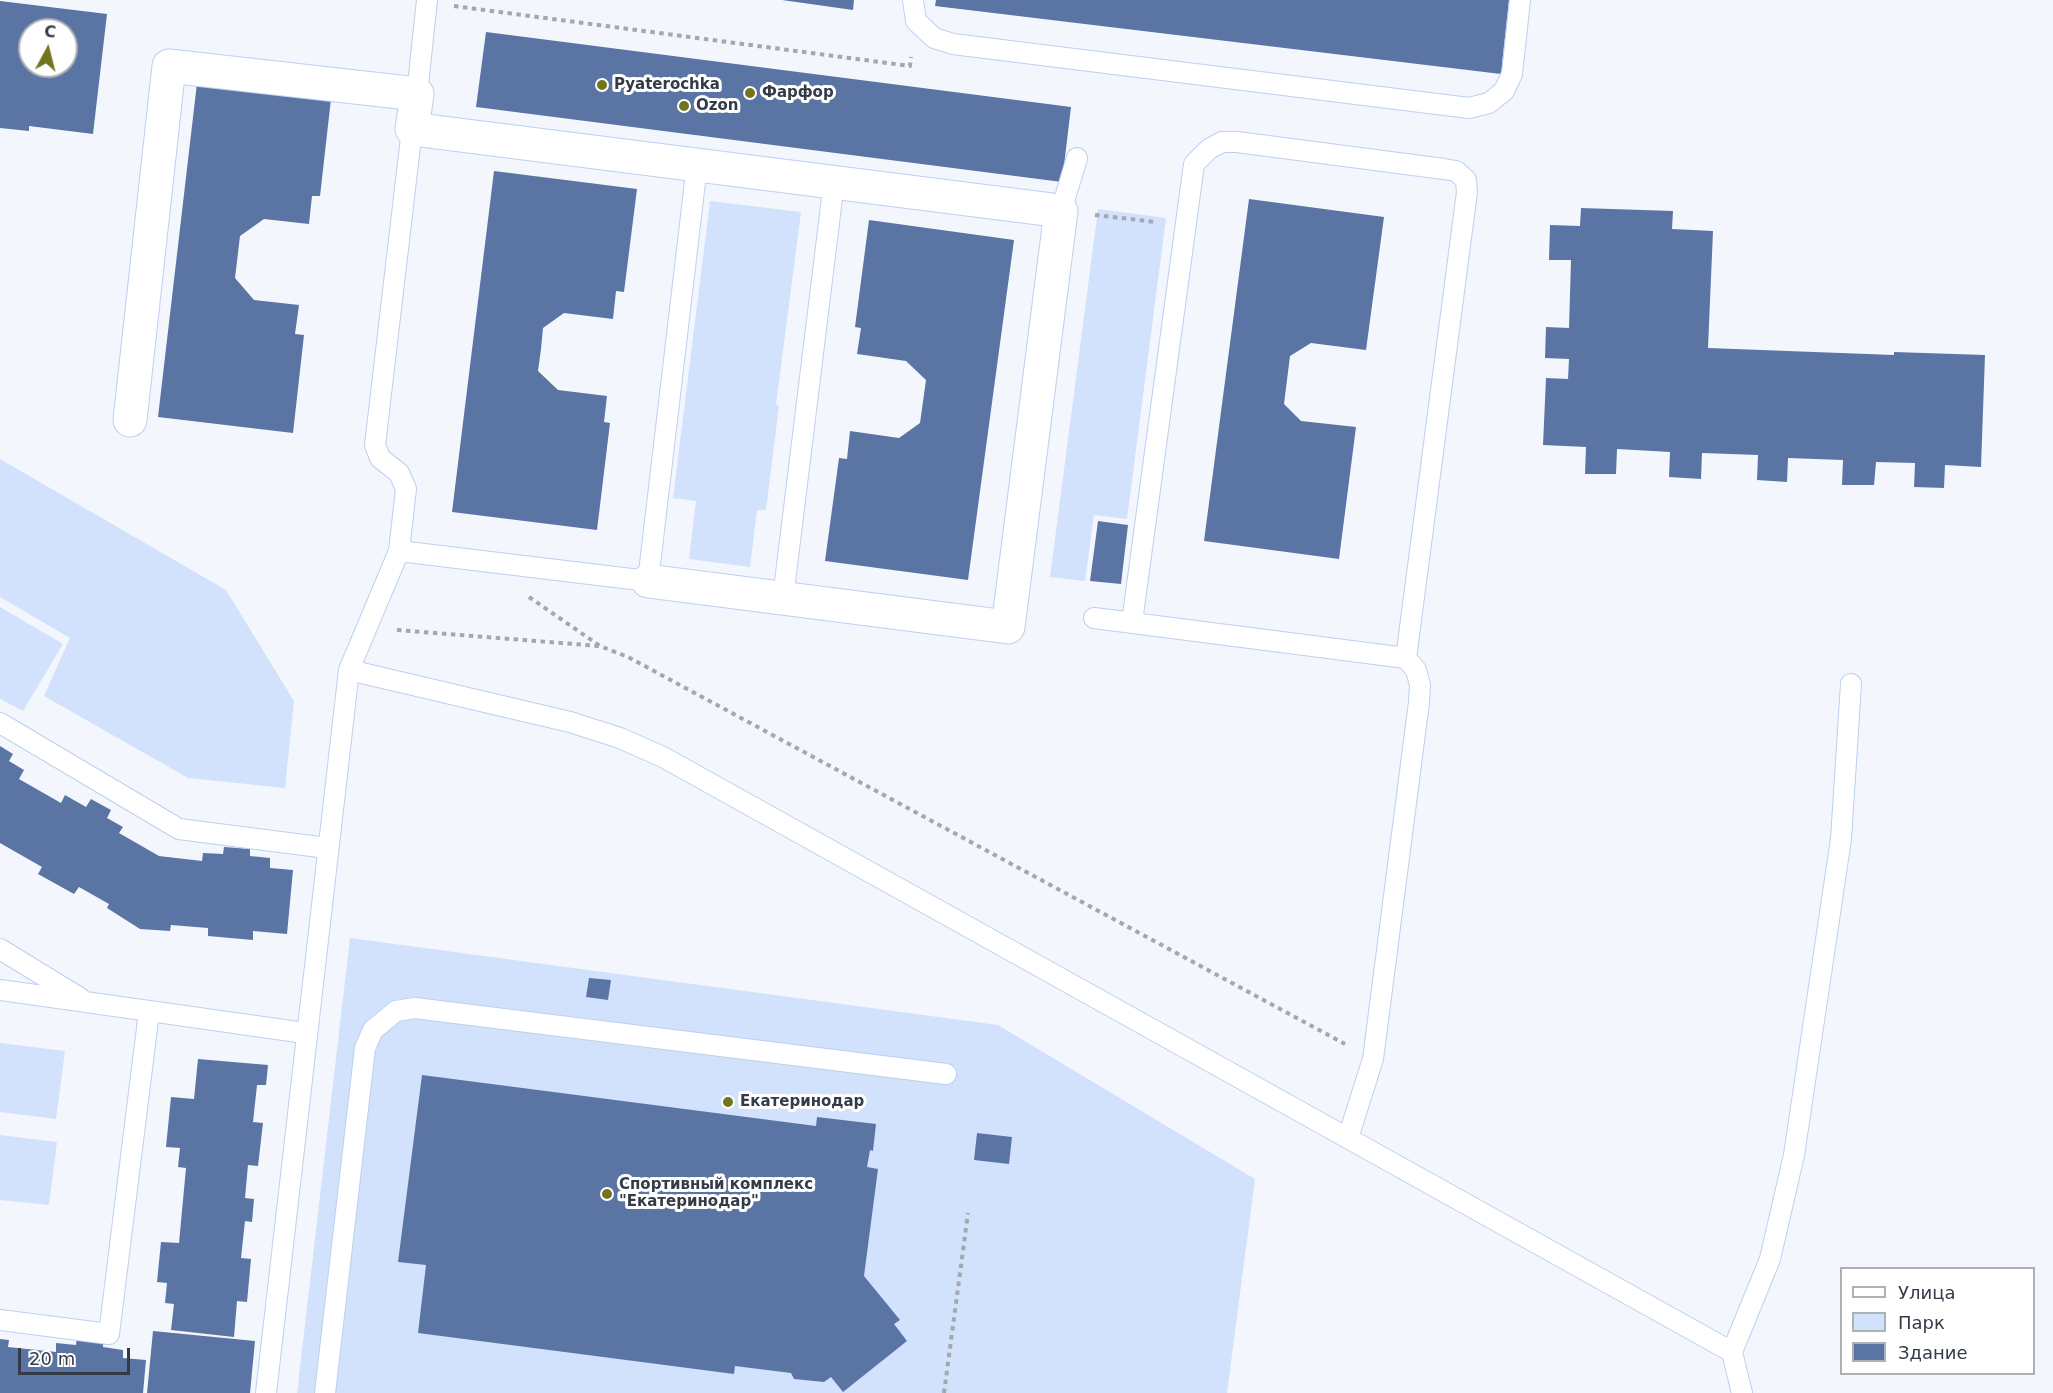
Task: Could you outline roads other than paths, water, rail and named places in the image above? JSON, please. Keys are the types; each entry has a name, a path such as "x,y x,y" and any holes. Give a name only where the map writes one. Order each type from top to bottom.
{"street":[{"path":"130,420 169,66 417,94 412,129 1061,211 1008,627 648,581"}],"lane":[{"path":"914,0 916,21 934,38 953,44 1469,108 1489,103 1504,91 1512,74 1520,0"},
{"path":"417,94 427,1"},
{"path":"266,1393 305,1033 349,670 399,550 406,489 399,473 380,458 375,445 412,129"},
{"path":"1132,622 1194,164 1209,149 1222,142 1444,169 1456,171 1466,180 1467,192 1406,658"},
{"path":"1061,211 1077,158"},
{"path":"399,550 648,581 697,165"},
{"path":"783,598 834,183"},
{"path":"1094,618 1406,658 1416,670 1420,685 1419,702 1373,1059 1348,1138"},
{"path":"349,670 570,722 620,738 663,757 1732,1352"},
{"path":"1742,1393 1732,1352 1770,1258 1794,1155 1841,839 1851,684"},
{"path":"0,723 179,829 327,848"},
{"path":"0,949 87,1002"},
{"path":"0,990 305,1033"},
{"path":"325,1393 365,1048 373,1030 396,1011 415,1008 946,1074"},
{"path":"0,1320 109,1334 149,1012"}],"place":[{"name":"Pyaterochka","path":"602,85"},
{"name":"Фарфор","path":"750,93"},
{"name":"Ozon","path":"684,106"},
{"name":"Екатеринодар","path":"728,1102"},
{"name":"Спортивный комплекс \"Екатеринодар\"","path":"607,1194"}]}
